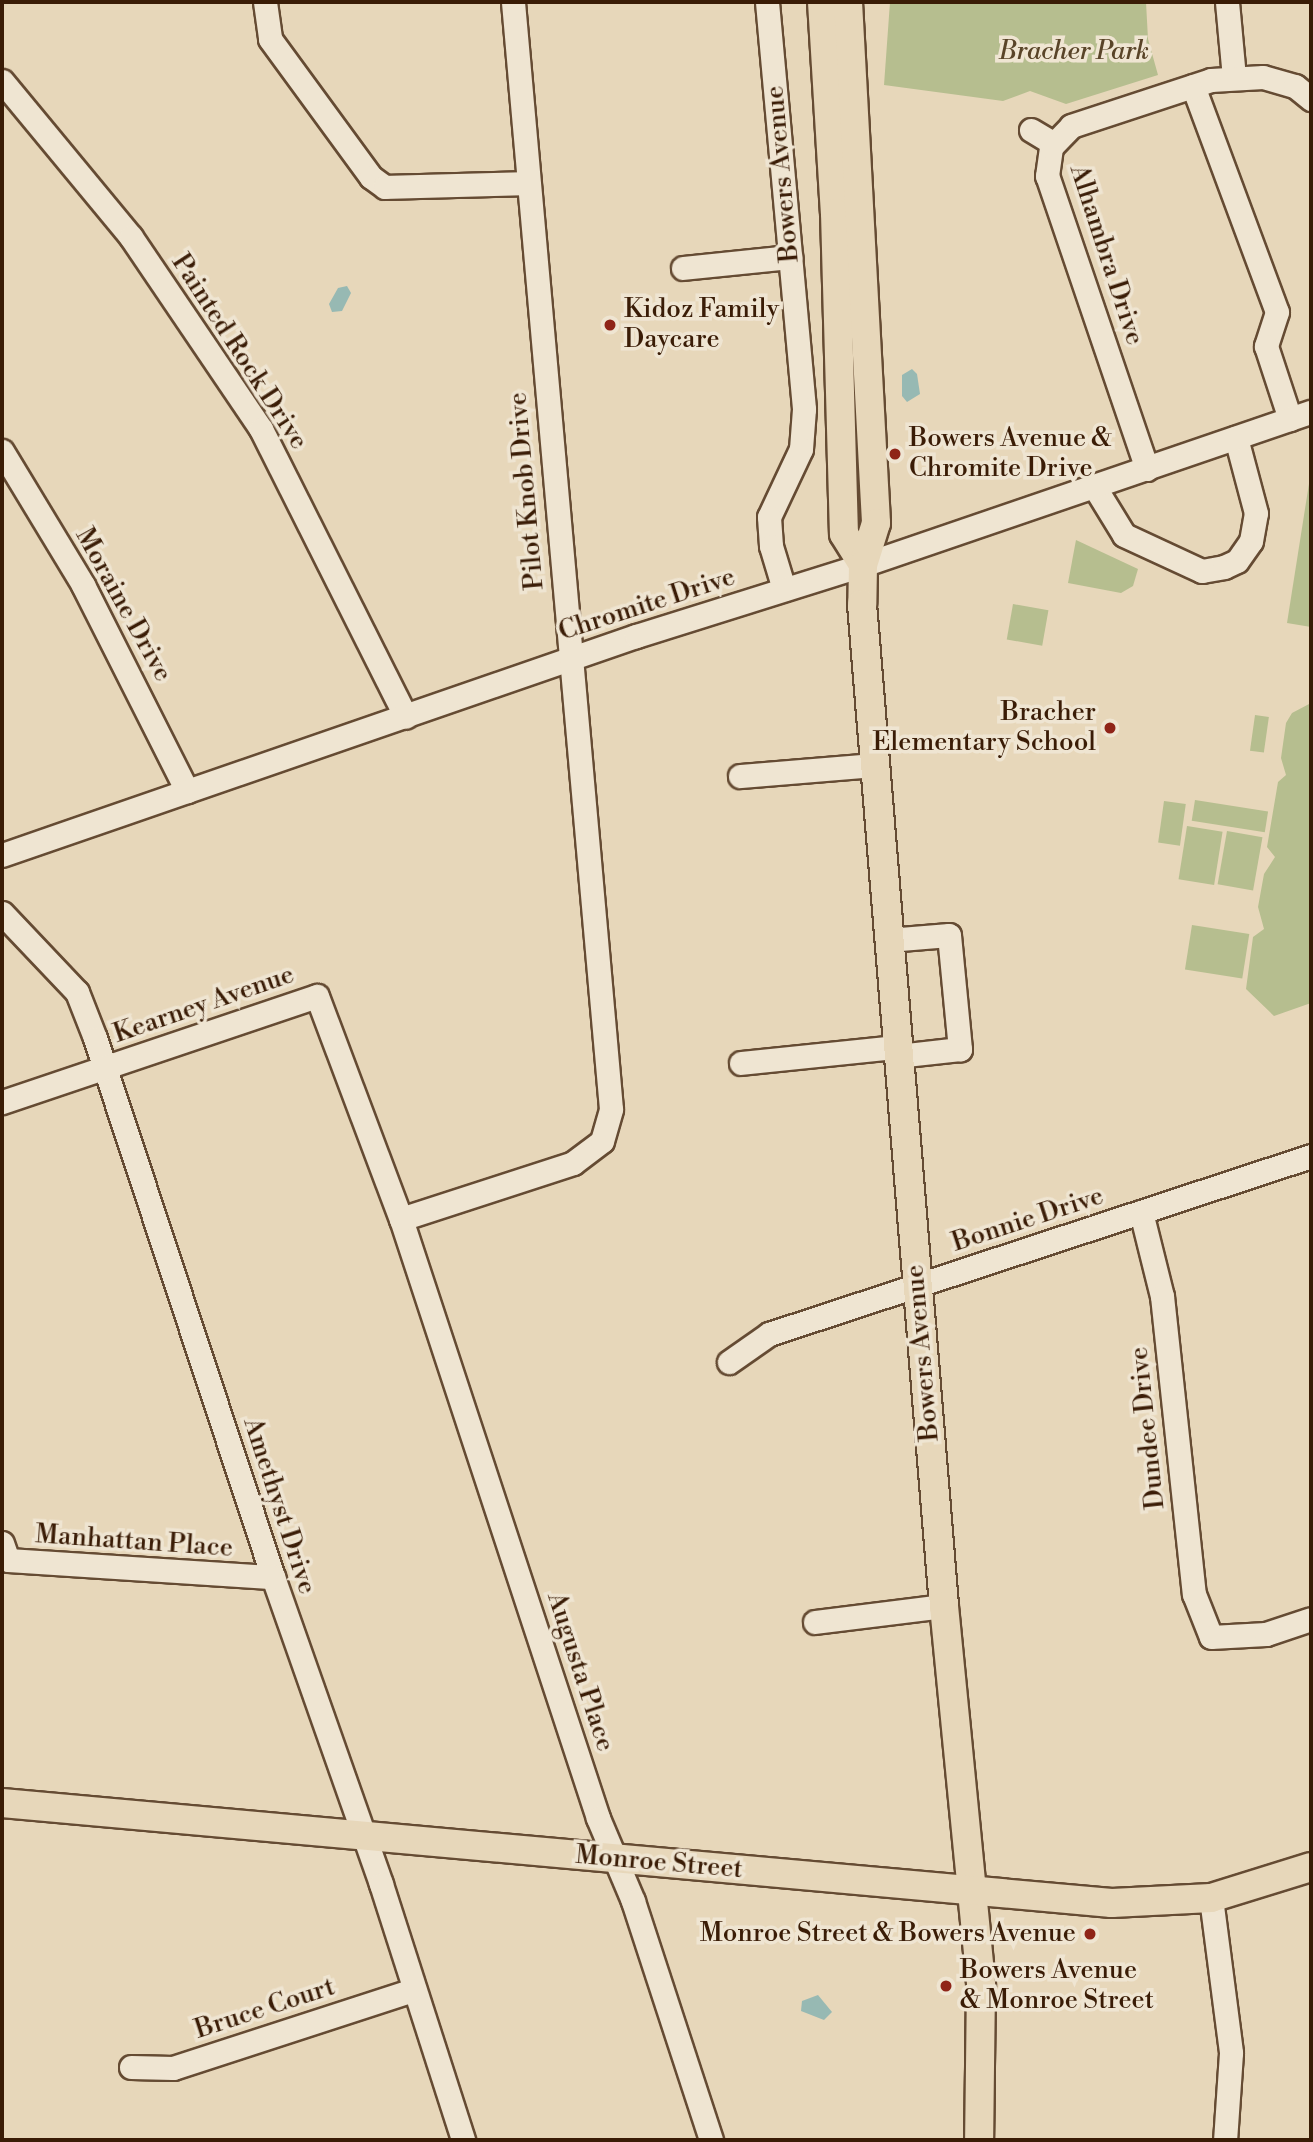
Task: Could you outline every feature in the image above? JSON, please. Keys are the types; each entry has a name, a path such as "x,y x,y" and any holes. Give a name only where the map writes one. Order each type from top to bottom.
{"main road":[{"name":"Bowers Avenue","path":"822,2 835,213 844,534 863,565"},
{"name":"Bowers Avenue","path":"848,2 876,523 863,565 862,604 944,1606 969,1891 981,1985 979,2140"},
{"name":"Monroe Street","path":"2,1804 1112,1903 1211,1898 1311,1867"}],"street":[{"path":"265,2 270,40 371,177 385,187 528,183"},
{"name":"Pilot Knob Drive","path":"401,1219 573,1163 601,1140 611,1109 513,2"},
{"name":"Bowers Avenue","path":"767,2 804,410 801,449 769,517 771,546 784,589"},
{"path":"1227,2 1234,77"},
{"name":"Alhambra Drive","path":"1147,469 1047,176 1053,143 1071,126 1193,86 1234,77 1264,77 1303,93"},
{"name":"Painted Rock Drive","path":"2,81 131,237 261,429 406,717"},
{"path":"1193,86 1277,312 1266,346 1301,416"},
{"path":"1031,130 1053,143"},
{"path":"683,268 790,257"},
{"name":"Chromite Drive","path":"2,855 570,660 863,565 1301,416"},
{"path":"1094,486 1124,535 1202,571 1224,568 1237,561 1251,541 1256,513 1236,438"},
{"name":"Moraine Drive","path":"2,452 89,597 187,791"},
{"path":"740,776 875,765"},
{"name":"Amethyst Drive","path":"2,914 77,992 106,1068 273,1577 363,1835 463,2140"},
{"path":"741,1063 960,1049 949,934 888,940"},
{"name":"Kearney Avenue","path":"2,1102 317,996 401,1219"},
{"name":"Bonnie Drive","path":"729,1362 769,1334 1311,1156"},
{"name":"Dundee Drive","path":"1141,1212 1162,1296 1194,1594 1210,1637 1266,1634 1311,1619"},
{"name":"Augusta Place","path":"401,1219 711,2140"},
{"name":"Manhattan Place","path":"2,1543 8,1560 273,1577"},
{"path":"815,1622 944,1606"},
{"path":"1211,1898 1231,2053 1225,2140"},
{"name":"Bruce Court","path":"131,2067 173,2068 413,1990"}],"green space":[{"name":"Bracher Park","path":"890,2 1146,2 1148,39 1158,75 1066,104 1030,91 1003,101 884,85"},
{"path":"1311,471 1311,627 1287,623"},
{"path":"1076,540 1138,569 1133,586 1121,593 1068,583"},
{"path":"1013,604 1048,610 1042,646 1007,639"},
{"path":"1311,703 1311,1003 1274,1016 1246,989 1253,937 1264,929 1258,907 1264,874 1275,857 1267,847 1278,782 1286,775 1281,758 1286,723 1292,713"},
{"path":"1255,715 1269,717 1264,753 1250,751"},
{"path":"1195,800 1268,812 1265,832 1192,821"},
{"path":"1164,801 1186,804 1180,846 1158,843"},
{"path":"1187,826 1223,832 1214,885 1179,879"},
{"path":"1227,831 1262,837 1253,890 1218,884"},
{"path":"1192,925 1249,934 1242,979 1185,969"}],"water":[{"path":"347,286 351,293 342,311 332,312 329,304 338,288"},
{"path":"912,369 917,374 920,394 907,402 902,396 902,375"},
{"path":"818,1995 832,2012 824,2020 801,2011 802,2001"}],"place":[{"name":"Kidoz Family Daycare","path":"610,325"},
{"name":"Bowers Avenue & Chromite Drive","path":"895,454"},
{"name":"Bracher Elementary School","path":"1110,728"},
{"name":"Monroe Street & Bowers Avenue","path":"1090,1934"},
{"name":"Bowers Avenue & Monroe Street","path":"946,1986"}]}
